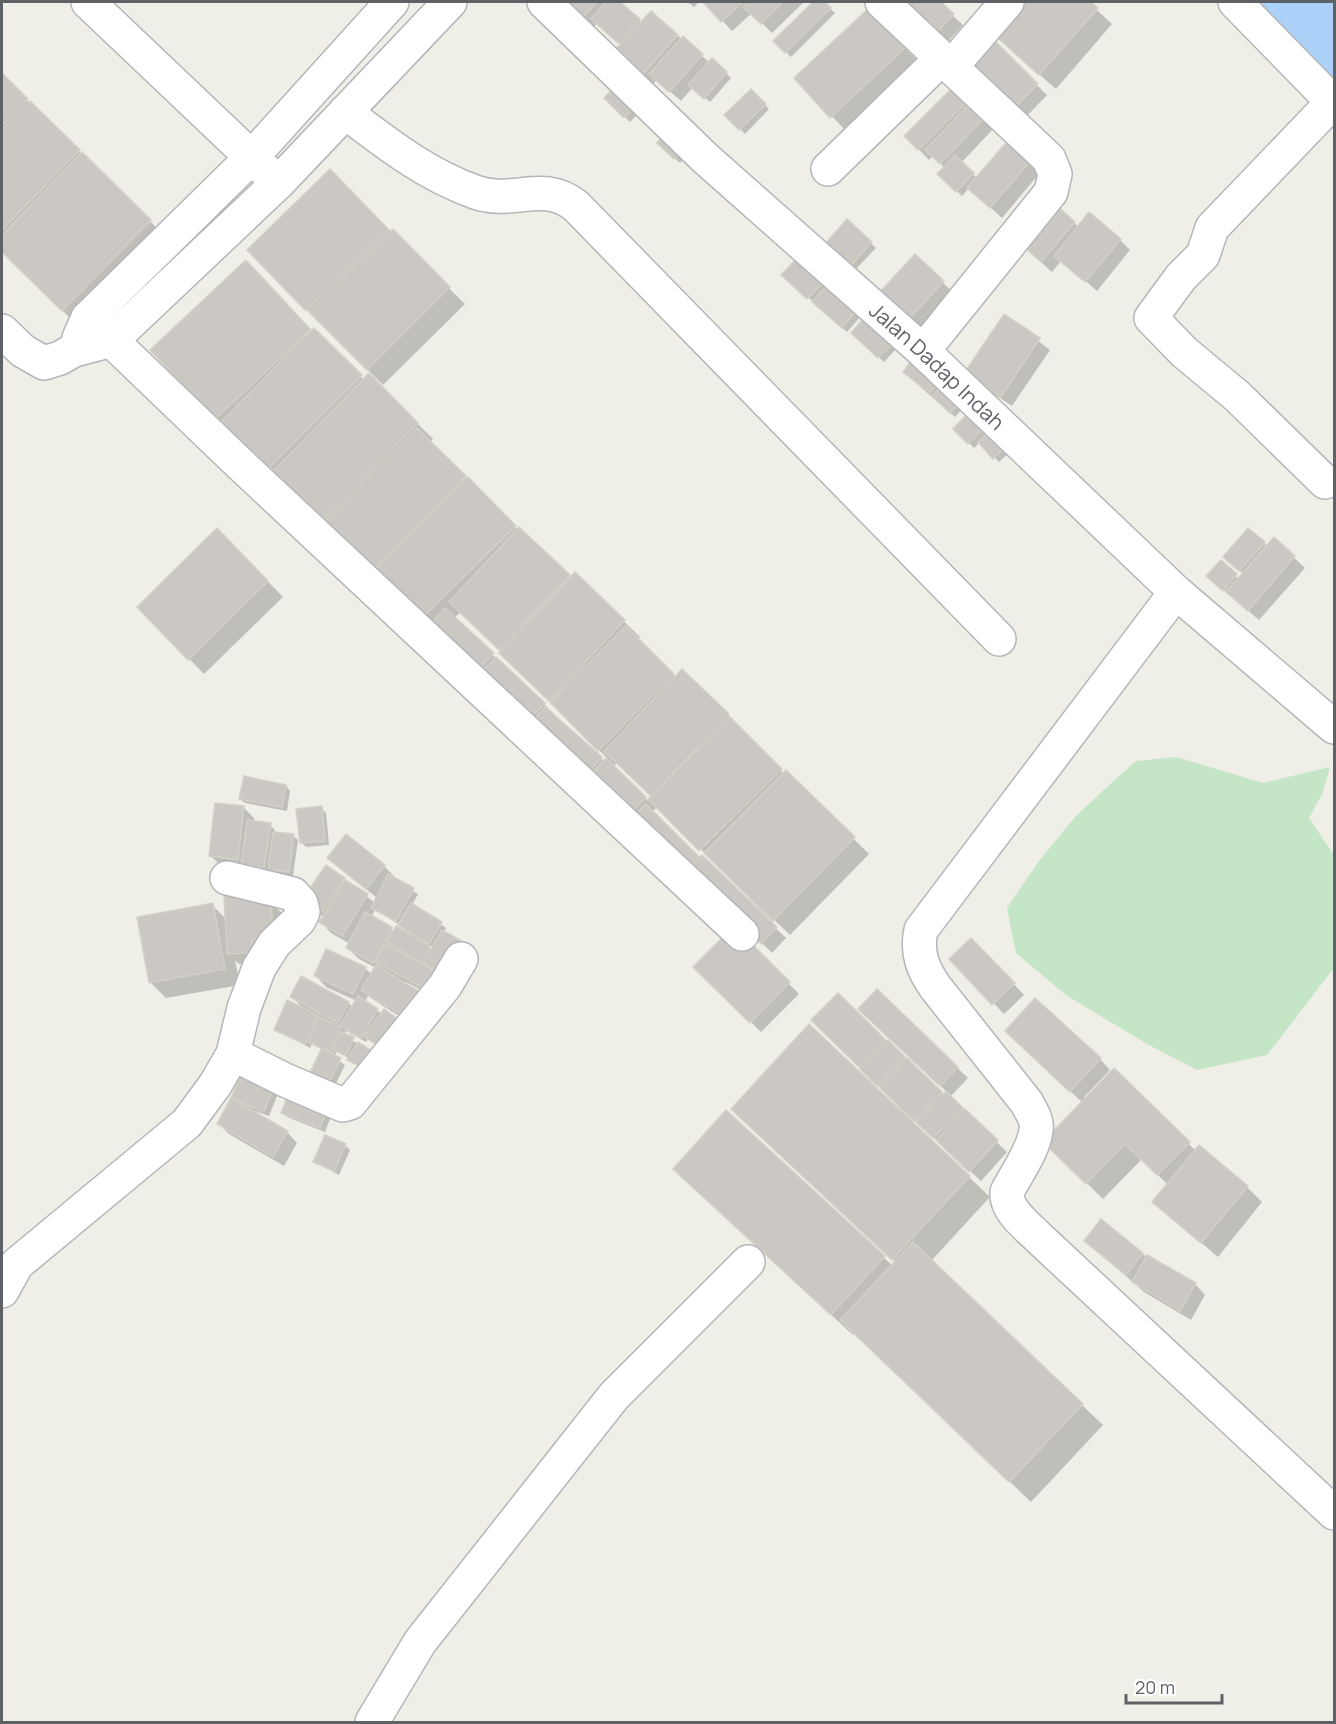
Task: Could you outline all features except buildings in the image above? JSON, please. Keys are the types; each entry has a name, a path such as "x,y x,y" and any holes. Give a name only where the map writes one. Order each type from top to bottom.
{"street":[{"path":"88,2 279,182"},
{"path":"74,350 88,318 251,158 392,2"},
{"path":"398,2 426,26"},
{"path":"2,330 23,351 44,363 74,350 112,340 279,182 450,2"},
{"name":"Jalan Dadap Indah","path":"544,2 705,158 923,351 1176,592 1335,727"},
{"path":"882,2 1049,159 1055,174 1052,192 923,351"},
{"path":"828,169 947,62 1006,2"},
{"path":"1235,2 1323,92 1329,100 1328,108 1212,228 1203,255 1181,277 1151,318 1184,352 1237,396 1325,482"},
{"path":"345,112 421,169 475,192 502,197 550,192 564,196 999,639"},
{"path":"88,318 742,934"},
{"path":"1176,592 921,930 920,956 924,972 1027,1103 1034,1117 1037,1128 1033,1140 1007,1192 1006,1200 1010,1208 1039,1238 1335,1513"},
{"path":"2,1291 17,1264 187,1123 215,1085 233,1054 244,1008 260,968 274,944 292,927 303,912 301,903 293,894 227,878"},
{"path":"233,1054 343,1105 350,1103 445,986 461,959"},
{"path":"372,1722 420,1642 614,1396 748,1263"}],"green space":[{"path":"1176,757 1263,783 1330,767 1323,792 1309,818 1334,855 1334,968 1267,1055 1197,1070 1147,1044 1067,996 1016,953 1007,908 1039,861 1075,817 1136,761"}],"water":[{"path":"1247,2 1334,2 1334,94"}]}
